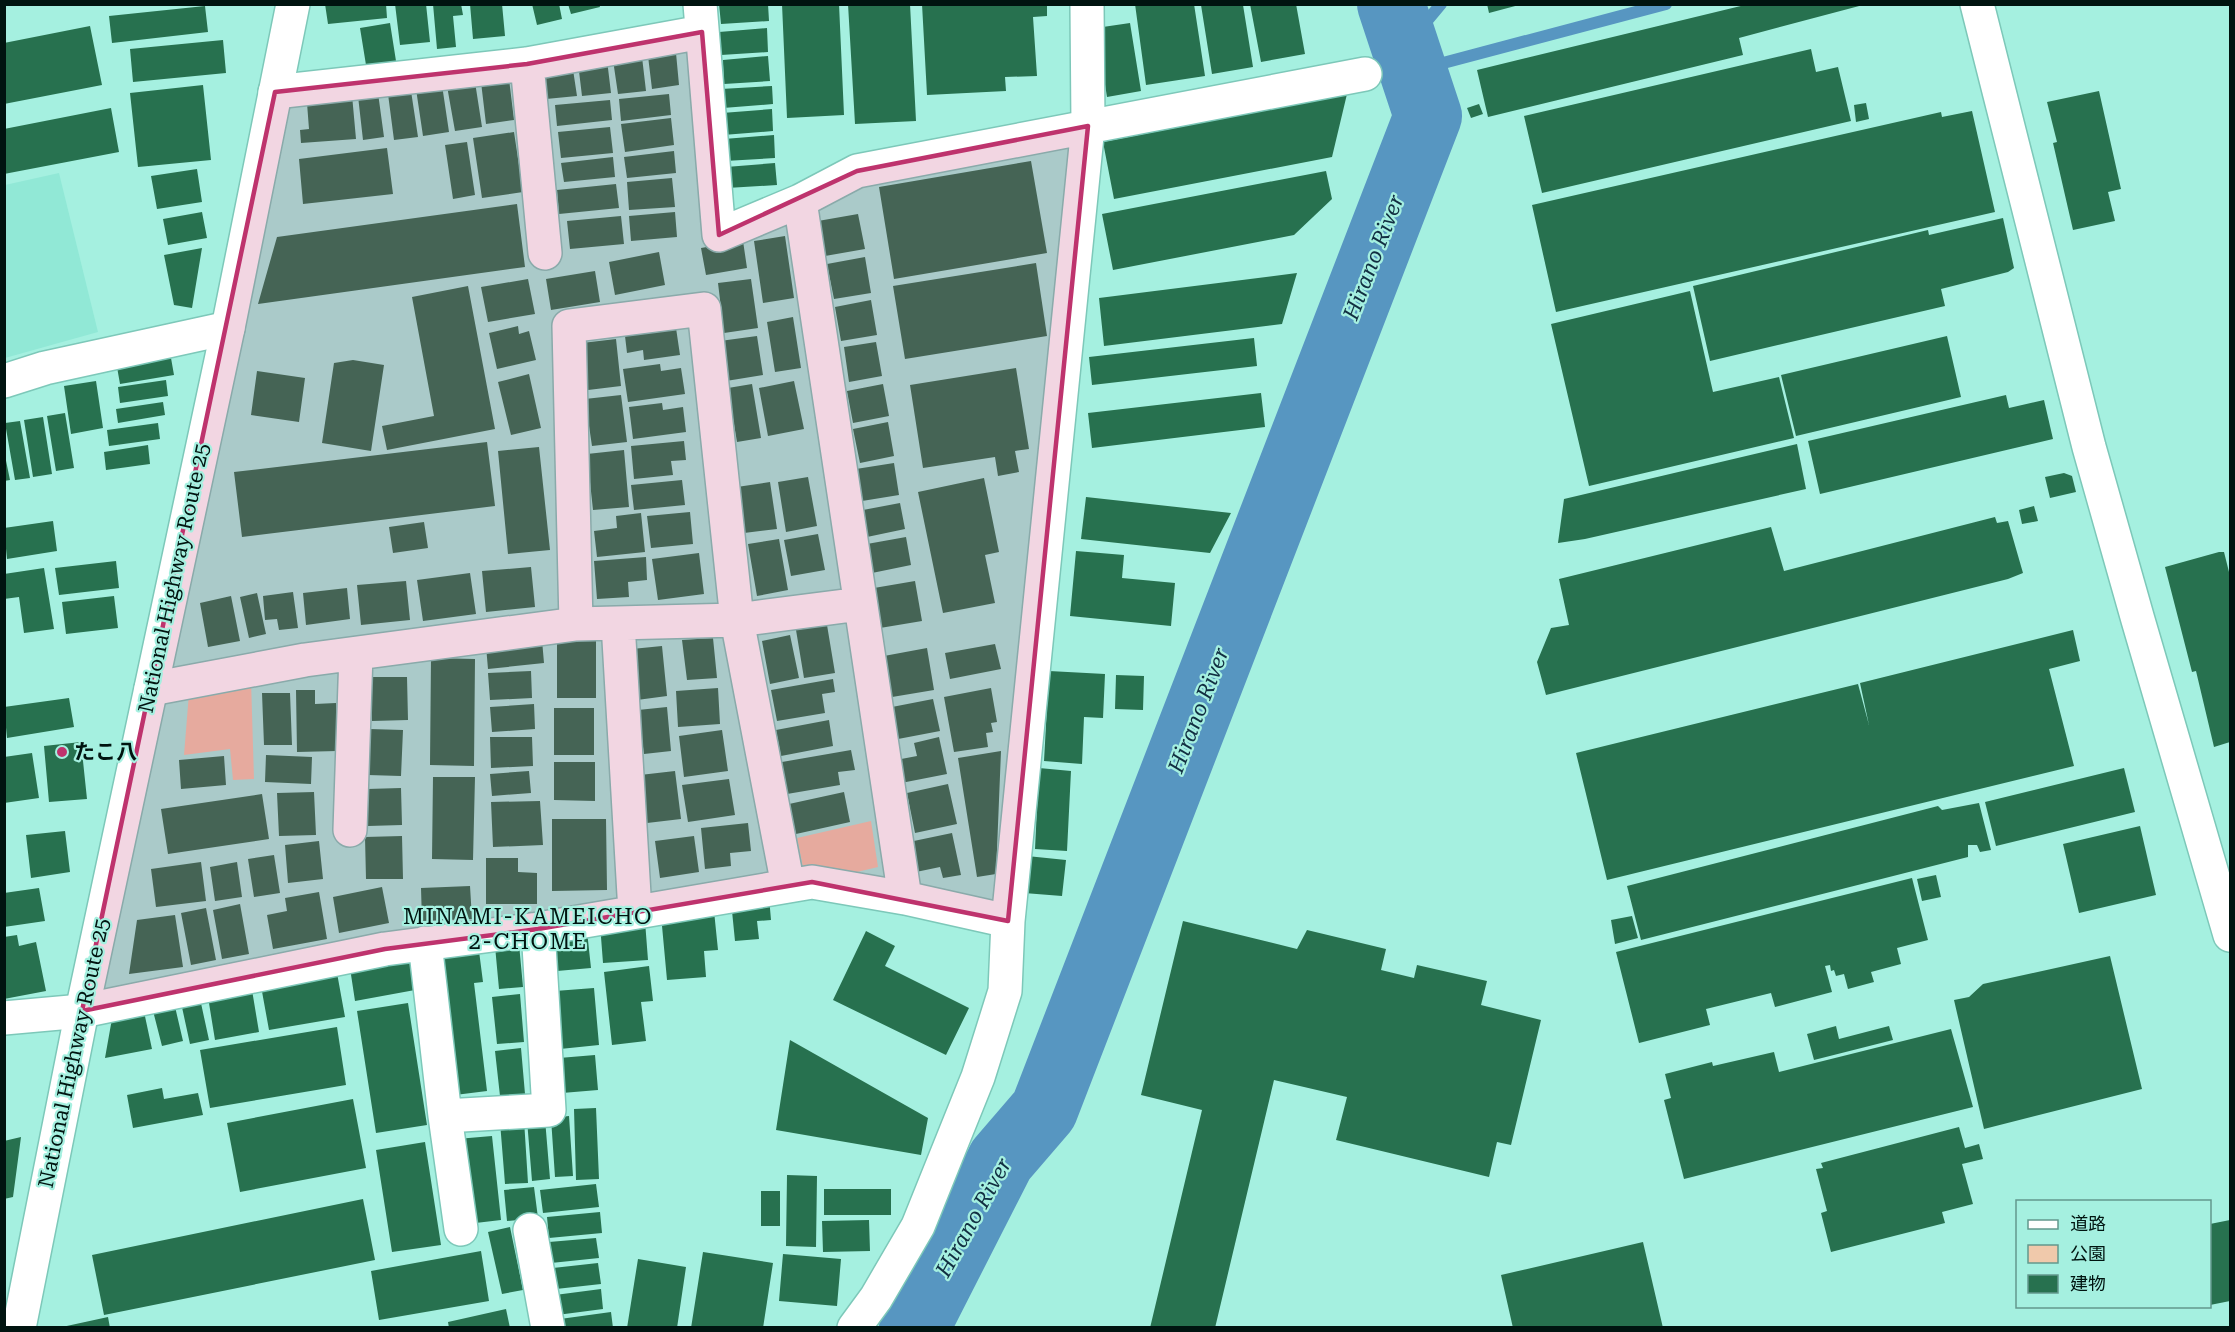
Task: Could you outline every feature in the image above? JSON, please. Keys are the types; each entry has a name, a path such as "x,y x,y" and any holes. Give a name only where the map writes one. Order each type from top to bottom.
{"main road":[{"name":"National Highway Route 25","path":"20,1328 82,1011 228,328 292,4"},
{"path":"854,1328 876,1298 918,1226 978,1077 1005,991 1008,921 1088,126 1087,4"},
{"path":"1977,4 2090,447 2230,935"},
{"path":"275,92 527,64 701,18 719,235 800,201 857,171 1365,74"},
{"path":"527,64 545,253"},
{"path":"800,201 905,898"},
{"path":"576,624 569,326 704,309 737,620 788,886"},
{"path":"4,381 45,368 228,328"},
{"path":"151,689 305,660 576,624 737,620 860,604"},
{"path":"618,623 635,912"},
{"path":"350,830 356,654"},
{"path":"4,1018 82,1011 385,949 538,929 812,882 905,898 1008,921"},
{"path":"445,1116 549,1110 538,929"},
{"path":"425,943 461,1229"},
{"path":"530,1230 548,1328"}],"highlighted area":[{"path":"702,32 719,235 857,171 1088,126 1008,921 812,882 538,929 385,949 82,1011 275,92 527,64"}],"shaded area":[{"path":"59,173 98,332 5,358 5,185"}],"green space":[{"path":"251,680 254,779 233,780 230,749 184,755 189,693"},
{"path":"871,821 878,867 857,872 803,867 797,838"}],"building":[{"path":"325,4 386,4 387,18 328,24"},
{"path":"395,4 426,4 430,42 400,45"},
{"path":"433,4 461,4 463,15 453,16 456,47 437,49"},
{"path":"470,4 502,4 505,36 473,39"},
{"path":"532,4 559,4 562,19 537,25"},
{"path":"568,4 599,4 600,7 571,14"},
{"path":"719,4 768,4 769,21 721,24"},
{"path":"782,4 839,4 844,115 787,118"},
{"path":"848,4 910,4 916,121 855,124"},
{"path":"922,4 1047,4 1047,16 1033,17 1037,76 1005,77 1006,91 927,95"},
{"path":"1135,4 1194,4 1205,76 1146,85"},
{"path":"1250,4 1296,4 1305,54 1261,62"},
{"path":"1487,4 1519,4 1519,5 1489,13"},
{"path":"1749,4 1863,5 1739,38 1743,55 1488,117 1477,70"},
{"path":"1201,5 1243,5 1253,67 1212,74"},
{"path":"205,6 208,32 112,43 109,16"},
{"path":"390,23 396,61 366,65 360,28"},
{"path":"1130,23 1141,91 1107,97 1096,28"},
{"path":"90,26 102,85 4,104 4,43"},
{"path":"767,28 768,52 721,55 719,32"},
{"path":"223,40 226,73 133,82 130,49"},
{"path":"1811,49 1816,72 1838,67 1851,121 1542,193 1524,116"},
{"path":"676,53 679,85 652,89 648,56"},
{"path":"768,56 770,81 724,84 723,60"},
{"path":"642,57 646,91 618,94 613,60"},
{"path":"607,60 611,93 582,96 578,63"},
{"path":"572,63 577,96 546,99 542,66"},
{"path":"509,79 514,120 486,124 481,82"},
{"path":"475,82 482,127 455,131 447,86"},
{"path":"203,85 211,160 138,167 130,93"},
{"path":"442,85 449,132 423,136 416,89"},
{"path":"772,86 773,104 723,108 721,89"},
{"path":"411,91 418,137 394,140 388,94"},
{"path":"2099,91 2121,189 2108,192 2115,221 2073,230 2053,143 2057,142 2047,102"},
{"path":"378,93 384,137 363,140 358,96"},
{"path":"669,94 671,115 621,121 619,99"},
{"path":"1347,94 1332,157 1114,199 1103,142"},
{"path":"352,95 356,139 301,143 300,130 309,129 307,103"},
{"path":"610,100 612,120 557,126 555,105"},
{"path":"1866,103 1869,119 1856,122 1854,105"},
{"path":"1479,104 1483,114 1471,118 1467,108"},
{"path":"111,108 119,152 4,174 4,129"},
{"path":"772,109 773,131 723,135 722,113"},
{"path":"1972,111 1995,212 1556,312 1532,205 1941,112 1942,117"},
{"path":"671,118 674,145 625,152 621,124"},
{"path":"610,127 613,153 561,158 558,132"},
{"path":"514,132 523,192 482,198 473,138"},
{"path":"774,135 775,158 725,161 724,139"},
{"path":"467,142 475,195 453,199 445,145"},
{"path":"387,148 393,194 303,204 299,159"},
{"path":"674,151 676,173 627,178 624,157"},
{"path":"613,157 615,177 564,182 561,163"},
{"path":"1031,161 1047,253 894,279 879,187"},
{"path":"775,163 777,185 727,188 726,167"},
{"path":"197,169 202,202 157,209 151,176"},
{"path":"1326,171 1332,199 1294,235 1113,270 1102,214"},
{"path":"672,178 675,207 629,210 627,182"},
{"path":"616,184 619,208 559,214 557,190"},
{"path":"517,204 525,267 258,304 277,237"},
{"path":"202,212 207,238 168,245 163,219"},
{"path":"675,212 677,237 631,241 629,216"},
{"path":"858,214 865,249 825,256 818,221"},
{"path":"621,216 624,244 570,249 567,221"},
{"path":"2003,218 2014,268 2008,272 1941,289 1945,306 1710,361 1693,286 1928,230 1929,235"},
{"path":"785,236 794,298 763,303 754,241"},
{"path":"743,241 747,268 706,275 701,248"},
{"path":"202,248 192,308 174,305 164,255"},
{"path":"659,252 665,285 615,295 609,262"},
{"path":"865,257 871,293 834,299 827,264"},
{"path":"1036,263 1047,336 905,359 893,286"},
{"path":"595,271 600,302 551,310 546,279"},
{"path":"1297,273 1282,324 1104,346 1099,298"},
{"path":"528,279 535,314 488,322 481,287"},
{"path":"751,279 758,328 724,333 718,283"},
{"path":"468,286 495,429 387,450 382,426 434,416 412,297"},
{"path":"1690,291 1713,392 1779,377 1794,438 1589,486 1551,324"},
{"path":"871,300 877,335 841,341 835,307"},
{"path":"793,317 801,368 775,372 767,322"},
{"path":"518,326 519,334 529,331 536,360 497,369 489,333"},
{"path":"676,328 680,355 644,360 643,350 627,353 625,336"},
{"path":"757,336 763,375 726,381 720,341"},
{"path":"1947,336 1961,397 1796,436 1781,375"},
{"path":"1254,338 1257,366 1092,385 1089,357"},
{"path":"616,339 621,386 588,390 582,343"},
{"path":"876,342 882,376 849,382 844,347"},
{"path":"171,358 174,375 120,384 117,367"},
{"path":"353,360 384,365 371,451 322,443 334,363"},
{"path":"660,364 661,371 681,368 685,394 628,402 623,369"},
{"path":"1016,368 1029,449 1015,451 1019,472 998,476 995,457 923,468 910,385"},
{"path":"257,371 305,378 299,422 251,415"},
{"path":"529,374 541,428 511,435 498,382"},
{"path":"166,380 168,396 120,403 118,387"},
{"path":"96,381 103,428 71,434 64,386"},
{"path":"794,381 804,429 768,436 759,388"},
{"path":"752,384 761,438 737,442 728,388"},
{"path":"883,384 889,416 853,423 847,391"},
{"path":"1261,393 1265,427 1092,448 1088,413"},
{"path":"621,395 627,442 592,446 585,399"},
{"path":"2006,395 2009,408 2044,400 2053,439 1820,494 1808,441"},
{"path":"163,402 165,415 118,423 116,409"},
{"path":"662,403 663,410 683,407 686,432 633,439 629,407"},
{"path":"65,413 74,468 56,471 47,416"},
{"path":"43,417 52,474 33,477 24,420"},
{"path":"20,421 30,478 15,480 5,423"},
{"path":"888,422 894,456 860,463 853,429"},
{"path":"158,423 160,439 109,446 107,430"},
{"path":"684,441 686,460 671,461 673,475 634,479 631,446"},
{"path":"487,442 495,506 242,537 234,472"},
{"path":"1797,444 1806,489 1585,539 1558,543 1564,499"},
{"path":"148,445 150,464 106,470 104,452"},
{"path":"539,447 550,550 508,554 498,451"},
{"path":"624,450 629,507 593,510 587,454"},
{"path":"4,451 10,480 4,481"},
{"path":"894,463 899,495 862,501 856,469"},
{"path":"2064,473 2072,476 2076,492 2050,498 2045,477"},
{"path":"808,477 817,526 786,532 778,482"},
{"path":"984,478 999,552 985,555 995,603 943,613 918,492"},
{"path":"682,480 685,505 634,510 631,485"},
{"path":"770,482 777,529 744,533 737,487"},
{"path":"1086,497 1231,513 1210,553 1081,539"},
{"path":"900,503 905,529 867,537 863,510"},
{"path":"2034,506 2038,521 2022,524 2019,510"},
{"path":"690,512 693,544 651,548 647,516"},
{"path":"641,513 645,552 597,557 594,531 617,528 616,516"},
{"path":"1995,517 1997,523 2008,521 2023,573 2008,579 1546,695 1537,662 1551,628 1569,625 1559,579 1771,527 1784,571"},
{"path":"53,521 57,551 7,559 4,528"},
{"path":"424,522 428,548 393,553 389,527"},
{"path":"818,534 825,570 791,576 784,540"},
{"path":"906,537 911,565 872,573 867,544"},
{"path":"779,539 788,590 757,596 748,544"},
{"path":"1076,551 1124,555 1122,578 1175,583 1171,626 1070,616"},
{"path":"2224,552 2230,576 2230,742 2214,747 2196,671 2192,672 2165,567"},
{"path":"699,553 704,594 658,600 652,559"},
{"path":"646,557 647,580 628,582 629,597 597,599 594,561"},
{"path":"116,561 119,588 59,595 55,568"},
{"path":"531,567 535,607 486,612 482,571"},
{"path":"44,568 54,629 24,633 19,597 4,599 4,574"},
{"path":"470,573 476,614 423,621 417,580"},
{"path":"406,581 410,620 361,625 357,585"},
{"path":"915,581 922,621 880,628 874,588"},
{"path":"347,588 350,619 306,625 303,593"},
{"path":"293,592 298,628 279,630 277,619 265,620 263,596"},
{"path":"257,593 266,634 249,638 240,597"},
{"path":"114,596 118,628 66,634 62,602"},
{"path":"231,596 240,641 208,647 200,603"},
{"path":"827,625 835,673 804,678 796,630"},
{"path":"2073,630 2080,661 2049,669 2074,766 1607,880 1576,753 1858,684 1869,725 1860,683"},
{"path":"790,635 799,678 770,684 762,641"},
{"path":"713,638 717,678 687,680 682,640"},
{"path":"542,640 544,663 488,669 486,646"},
{"path":"557,640 596,640 596,698 557,698"},
{"path":"995,644 1001,669 950,679 945,653"},
{"path":"662,646 667,696 637,700 632,649"},
{"path":"927,648 934,690 892,697 884,656"},
{"path":"431,658 475,659 474,766 430,765"},
{"path":"531,671 532,698 490,700 488,673"},
{"path":"1049,671 1105,674 1103,718 1084,717 1082,764 1044,761"},
{"path":"1116,675 1144,676 1143,710 1115,709"},
{"path":"371,677 407,677 408,720 372,721"},
{"path":"833,679 835,692 822,694 825,713 777,721 771,690"},
{"path":"718,688 720,724 678,727 676,691"},
{"path":"991,688 997,722 991,723 993,732 986,733 988,747 954,752 944,697"},
{"path":"296,690 315,690 315,704 336,703 337,751 297,752"},
{"path":"262,693 290,693 292,745 264,745"},
{"path":"69,698 74,727 7,738 4,707"},
{"path":"933,699 940,731 898,739 892,707"},
{"path":"534,704 535,729 492,732 490,707"},
{"path":"667,707 671,751 644,754 638,710"},
{"path":"554,708 594,708 594,755 554,755"},
{"path":"829,720 833,746 781,756 776,730"},
{"path":"369,729 403,730 401,776 368,775"},
{"path":"722,730 728,771 684,777 679,736"},
{"path":"490,737 532,737 533,766 491,768"},
{"path":"939,737 947,774 901,783 896,760 917,756 914,743"},
{"path":"81,742 87,799 49,802 44,746"},
{"path":"851,750 855,770 838,772 840,785 787,794 782,762"},
{"path":"1001,751 996,874 977,877 958,758"},
{"path":"32,753 39,798 4,803 4,757"},
{"path":"266,755 312,757 311,784 265,782"},
{"path":"224,756 226,785 181,789 179,760"},
{"path":"554,762 595,762 595,801 554,800"},
{"path":"1039,768 1071,771 1067,851 1035,849"},
{"path":"2124,768 2135,812 1996,846 1985,802"},
{"path":"529,771 531,793 492,796 490,774"},
{"path":"675,771 681,819 647,823 640,775"},
{"path":"433,777 475,777 473,860 432,859"},
{"path":"729,779 735,815 688,822 682,785"},
{"path":"948,784 957,824 915,833 907,793"},
{"path":"401,788 402,825 368,826 367,789"},
{"path":"314,792 316,835 279,836 277,793"},
{"path":"844,792 850,822 796,834 789,804"},
{"path":"262,794 269,839 168,854 161,809"},
{"path":"540,801 543,845 493,847 491,802"},
{"path":"1979,803 1991,850 1980,852 1977,845 1968,845 1968,857 1641,940 1627,886 1938,806 1942,810"},
{"path":"552,819 606,819 607,890 552,891"},
{"path":"748,823 751,851 730,853 731,866 705,869 701,828"},
{"path":"2140,826 2156,895 2079,913 2063,844"},
{"path":"65,831 70,872 31,878 26,835"},
{"path":"952,833 961,875 943,878 940,867 916,872 909,842"},
{"path":"402,836 403,879 366,879 365,837"},
{"path":"694,836 699,872 660,878 655,841"},
{"path":"319,841 323,879 288,883 285,845"},
{"path":"274,855 280,893 254,897 248,859"},
{"path":"1027,856 1066,860 1062,896 1024,893"},
{"path":"486,858 518,858 518,872 537,873 537,904 486,904"},
{"path":"201,862 206,901 156,907 151,869"},
{"path":"237,862 242,897 215,901 210,867"},
{"path":"1936,875 1941,897 1922,901 1917,879"},
{"path":"1912,878 1928,940 1897,948 1901,964 1871,972 1874,982 1848,989 1844,974 1836,976 1834,970 1831,971 1830,965 1825,966 1832,992 1775,1007 1771,993 1706,1009 1710,1025 1639,1043 1616,952"},
{"path":"470,886 472,919 422,921 421,888"},
{"path":"382,887 389,923 339,933 333,897"},
{"path":"39,888 45,921 4,927 4,893"},
{"path":"319,892 327,939 273,949 267,915 287,911 285,898"},
{"path":"769,897 771,920 757,921 759,939 735,941 731,901"},
{"path":"240,904 249,954 222,959 213,910"},
{"path":"206,908 216,960 191,965 181,913"},
{"path":"714,911 718,950 704,951 706,977 667,980 661,915"},
{"path":"175,915 183,967 129,974 137,920"},
{"path":"1632,916 1638,938 1615,944 1611,920"},
{"path":"645,921 648,960 603,963 600,924"},
{"path":"1183,921 1297,949 1307,930 1386,949 1381,970 1414,978 1417,965 1487,981 1481,1005 1541,1020 1511,1145 1497,1142 1489,1177 1336,1140 1347,1097 1274,1080 1215,1328 1150,1328 1202,1110 1141,1095"},
{"path":"587,931 591,968 557,971 553,935"},
{"path":"866,931 895,946 885,966 969,1008 946,1055 833,1000"},
{"path":"17,935 19,946 36,942 46,991 4,999 4,937"},
{"path":"519,944 523,987 499,989 495,946"},
{"path":"479,951 483,982 474,983 487,1091 455,1095 438,956"},
{"path":"2110,956 2142,1089 1984,1129 1954,1000 1969,997 1983,984"},
{"path":"409,957 415,990 355,1001 350,968"},
{"path":"649,966 653,1001 641,1002 646,1041 612,1045 604,972"},
{"path":"337,973 345,1017 269,1030 261,986"},
{"path":"594,988 599,1045 560,1049 555,991"},
{"path":"252,990 259,1032 215,1040 208,997"},
{"path":"199,994 209,1040 190,1044 180,998"},
{"path":"520,994 524,1042 497,1044 492,997"},
{"path":"173,998 183,1041 162,1046 151,1003"},
{"path":"408,1003 427,1125 376,1133 357,1011"},
{"path":"143,1007 152,1049 105,1058 113,1013"},
{"path":"1836,1026 1839,1039 1889,1026 1893,1040 1814,1060 1807,1034"},
{"path":"337,1027 346,1085 210,1108 200,1050"},
{"path":"1951,1029 1973,1107 1684,1179 1664,1100 1671,1098 1665,1074 1712,1062 1713,1066 1774,1052 1779,1072"},
{"path":"790,1040 928,1118 921,1155 776,1130"},
{"path":"521,1048 525,1094 500,1096 495,1051"},
{"path":"595,1055 598,1090 562,1093 559,1058"},
{"path":"162,1088 164,1099 198,1093 203,1115 133,1128 127,1095"},
{"path":"353,1099 366,1168 240,1192 227,1123"},
{"path":"596,1108 599,1179 576,1180 574,1109"},
{"path":"569,1116 573,1176 555,1177 551,1118"},
{"path":"545,1119 550,1179 532,1181 527,1120"},
{"path":"524,1120 528,1183 505,1184 500,1122"},
{"path":"1959,1127 1965,1148 1979,1144 1983,1159 1962,1164 1973,1204 1942,1212 1945,1223 1831,1252 1821,1213 1827,1211 1816,1169 1823,1168 1821,1163"},
{"path":"492,1136 501,1220 467,1224 457,1139"},
{"path":"21,1137 13,1197 4,1199 4,1141"},
{"path":"425,1142 441,1245 392,1252 376,1150"},
{"path":"787,1175 817,1176 816,1247 786,1246"},
{"path":"596,1184 599,1207 543,1213 540,1190"},
{"path":"534,1187 538,1218 507,1221 504,1190"},
{"path":"824,1189 891,1189 891,1215 824,1215"},
{"path":"761,1191 780,1191 780,1226 761,1226"},
{"path":"363,1199 375,1260 104,1315 92,1255"},
{"path":"600,1212 602,1233 549,1238 547,1217"},
{"path":"869,1220 870,1251 823,1252 822,1221"},
{"path":"2230,1220 2230,1301 2211,1305 2211,1224"},
{"path":"510,1227 523,1290 502,1294 488,1232"},
{"path":"596,1238 599,1258 551,1263 549,1242"},
{"path":"1643,1242 1663,1328 1513,1328 1501,1275"},
{"path":"481,1251 489,1301 379,1320 371,1271"},
{"path":"703,1252 773,1263 763,1328 691,1328"},
{"path":"783,1254 841,1259 837,1306 779,1301"},
{"path":"638,1259 686,1267 677,1328 627,1328"},
{"path":"598,1263 601,1284 556,1289 553,1268"},
{"path":"601,1289 603,1309 557,1315 555,1295"},
{"path":"506,1309 510,1328 449,1328 448,1322"},
{"path":"611,1312 613,1328 561,1328 560,1319"},
{"path":"108,1317 110,1328 62,1328 62,1327"}],"waterway":[{"name":"Hirano River","path":"913,1328 923,1313 1001,1160 1044,1110 1428,116 1391,4"},
{"path":"1406,46 1441,4"},
{"path":"1413,71 1666,4"}],"place":[{"name":"たこ八","path":"62,752"}],"district":[{"name":"MINAMI-KAMEICHO 2-CHOME","path":"528,928"}]}
